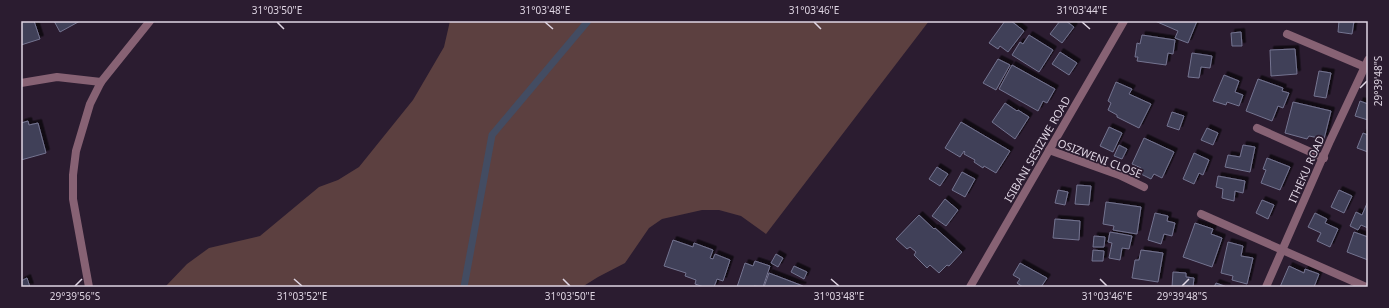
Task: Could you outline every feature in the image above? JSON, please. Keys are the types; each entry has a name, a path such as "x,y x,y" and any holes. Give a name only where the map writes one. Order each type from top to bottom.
{"street":[{"path":"89,287 73,199 73,175 76,151 90,104 101,82 150,21"},
{"name":"ISIBANI SESIZWE ROAD","path":"970,287 1124,21"},
{"path":"1287,34 1367,63"},
{"name":"ITHEKU ROAD","path":"1266,287 1324,158 1330,141 1367,63"},
{"path":"21,83 57,77 101,82"},
{"path":"1257,128 1324,158"},
{"name":"OSIZWENI CLOSE","path":"1049,150 1119,175 1144,187"},
{"path":"1201,214 1366,287"}],"shaded area":[{"path":"450,21 929,21 766,234 741,216 719,210 702,210 662,219 649,228 625,263 582,287 165,287 187,264 209,248 260,236 319,187 338,180 359,167 413,100 444,47"}],"building":[{"path":"21,21 34,21 40,39 21,45"},
{"path":"54,21 80,21 60,32"},
{"path":"1005,21 1011,21 1024,31 1008,52 1000,46 998,49 989,43"},
{"path":"1060,21 1066,21 1074,27 1062,43 1050,34"},
{"path":"1155,21 1197,21 1188,43 1175,38 1178,31"},
{"path":"1339,21 1354,21 1352,34 1338,32"},
{"path":"1241,32 1242,46 1232,46 1231,33"},
{"path":"1029,35 1053,50 1039,72 1012,55 1020,42 1023,44"},
{"path":"1142,35 1175,40 1173,54 1168,53 1166,65 1137,61 1138,57 1135,57 1137,43 1140,44"},
{"path":"1295,49 1297,74 1271,76 1270,50"},
{"path":"1060,52 1077,63 1069,75 1052,64"},
{"path":"1192,53 1212,56 1210,68 1201,67 1199,78 1188,77"},
{"path":"998,59 1010,65 996,90 983,83"},
{"path":"1012,65 1055,89 1047,103 1043,101 1038,111 999,89"},
{"path":"1319,71 1331,73 1326,98 1314,96"},
{"path":"1224,75 1239,81 1235,92 1243,95 1239,106 1227,102 1226,105 1213,101"},
{"path":"1258,79 1283,88 1282,91 1289,93 1283,108 1278,106 1272,121 1246,111"},
{"path":"1116,82 1132,89 1129,94 1151,104 1139,128 1117,117 1117,115 1108,110 1111,103 1108,101"},
{"path":"1360,101 1368,104 1368,120 1355,116"},
{"path":"1293,102 1331,111 1324,139 1309,136 1307,139 1285,133"},
{"path":"1005,103 1029,117 1015,139 992,122"},
{"path":"1172,112 1184,116 1179,130 1167,126"},
{"path":"28,121 29,125 38,123 46,153 21,160 21,123"},
{"path":"961,122 1010,151 996,173 984,166 983,168 974,162 975,160 964,154 964,151 960,157 945,148"},
{"path":"1109,127 1122,133 1113,152 1100,146"},
{"path":"1207,128 1218,133 1213,145 1201,140"},
{"path":"1363,133 1368,135 1368,152 1357,148"},
{"path":"1144,138 1174,152 1162,178 1154,174 1151,179 1139,173 1141,168 1132,164"},
{"path":"1119,145 1127,149 1122,159 1114,156"},
{"path":"1243,145 1255,147 1250,172 1225,167 1228,155 1240,157"},
{"path":"1194,153 1209,160 1203,175 1199,173 1194,184 1183,179"},
{"path":"1267,158 1290,167 1280,190 1261,183 1266,170 1263,169"},
{"path":"937,167 948,174 940,186 929,179"},
{"path":"962,172 975,179 965,197 952,190"},
{"path":"1218,176 1245,181 1243,193 1235,191 1234,201 1222,198 1223,189 1216,187"},
{"path":"1077,185 1091,186 1089,205 1075,204"},
{"path":"1058,190 1068,192 1065,205 1055,203"},
{"path":"1339,190 1352,196 1344,213 1331,207"},
{"path":"945,199 958,210 946,226 932,216"},
{"path":"1262,200 1274,205 1268,219 1256,213"},
{"path":"1368,201 1368,228 1361,225 1358,230 1350,226 1356,212 1362,215"},
{"path":"1106,202 1141,207 1137,234 1113,230 1114,226 1103,224"},
{"path":"1155,213 1168,216 1167,221 1175,223 1172,236 1164,234 1161,244 1148,240"},
{"path":"1315,213 1327,219 1325,223 1338,229 1330,247 1317,241 1321,233 1308,227"},
{"path":"919,215 962,252 949,266 947,265 939,273 930,265 927,268 914,255 916,252 910,247 907,249 896,239"},
{"path":"1055,219 1080,221 1079,240 1053,238"},
{"path":"1195,223 1213,229 1211,234 1222,238 1212,267 1183,257"},
{"path":"1110,232 1132,236 1129,249 1122,248 1120,260 1109,258 1112,243 1108,242"},
{"path":"1354,232 1368,237 1368,260 1347,252"},
{"path":"1094,236 1105,237 1104,247 1093,247"},
{"path":"673,240 693,247 694,243 713,250 710,258 713,259 715,254 730,260 723,281 717,279 714,287 704,287 695,284 696,280 685,276 686,273 664,266"},
{"path":"1228,242 1243,246 1241,256 1253,258 1247,284 1232,280 1233,276 1221,273"},
{"path":"1093,250 1104,251 1103,261 1092,261"},
{"path":"1141,250 1163,253 1158,282 1132,278 1135,260 1139,260"},
{"path":"776,254 783,258 778,267 771,263"},
{"path":"755,261 770,266 763,287 737,287 745,263 753,266"},
{"path":"1020,263 1047,278 1041,287 1023,287 1017,283 1020,279 1013,275"},
{"path":"794,266 807,272 804,279 791,272"},
{"path":"1289,266 1304,273 1305,269 1319,274 1314,287 1280,287"},
{"path":"1173,272 1186,273 1186,277 1194,278 1193,287 1172,287"},
{"path":"769,273 803,286 764,287"},
{"path":"27,278 30,287 21,287 21,281"},
{"path":"1216,283 1227,287 1214,287"}],"waterway":[{"path":"464,287 492,135 588,21"}]}
